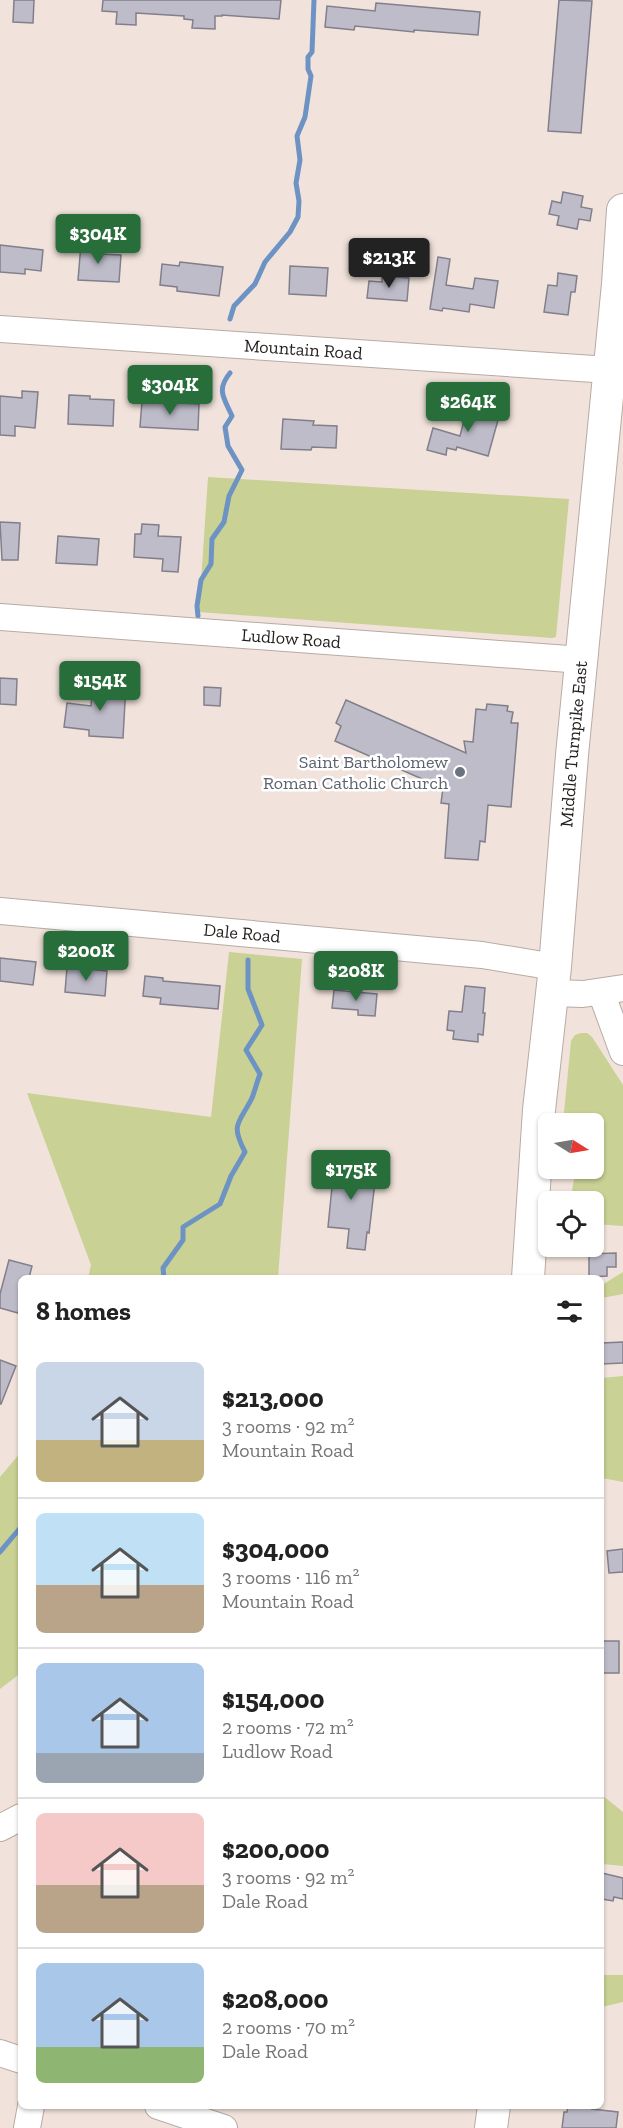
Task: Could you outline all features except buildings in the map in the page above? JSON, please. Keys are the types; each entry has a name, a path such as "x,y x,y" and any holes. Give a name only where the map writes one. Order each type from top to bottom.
{"main road":[{"name":"Middle Turnpike East","path":"528,1275 539,1110 609,370 620,285 623,210"},
{"path":"491,2128 494,2109"}],"street":[{"name":"Mountain Road","path":"0,329 609,370"},
{"name":"Ludlow Road","path":"0,617 582,660"},
{"name":"Dale Road","path":"0,911 482,955 553,980 583,994 612,990"},
{"path":"612,990 623,1052"},
{"path":"0,1828 18,1819"},
{"path":"0,2053 18,2059"},
{"path":"27,2128 30,2109"},
{"path":"167,2109 224,2128"}],"green space":[{"path":"208,477 569,499 556,637 199,612"},
{"path":"229,952 302,959 278,1275 89,1275 91,1265 27,1093 211,1117"},
{"path":"587,1033 592,1037 623,1085 623,1226 604,1225 604,1191 572,1191 574,1179 604,1179 604,1113 564,1113 571,1041 575,1035"},
{"path":"623,1272 623,1294 604,1298 604,1284"},
{"path":"623,1376 623,1482 604,1478 604,1378"},
{"path":"18,1456 18,1675 0,1689 0,1477"},
{"path":"604,1797 623,1812 623,1866 604,1864"},
{"path":"604,1975 623,1975 623,2002 604,2007"}],"waterway":[{"path":"230,319 234,306 255,284 265,262 290,232 298,217 299,201 296,183 300,160 297,136 305,117 311,76 308,69 308,57 312,52 314,0"},
{"path":"198,616 197,606 201,580 211,564 212,539 224,522 229,496 242,470 228,446 225,427 232,416 222,389 230,373"},
{"path":"164,1275 163,1268 183,1240 183,1227 220,1204 231,1176 245,1152 237,1129 252,1098 260,1074 246,1050 262,1025 248,989 248,960"},
{"path":"0,1552 18,1531"}],"place":[{"name":"Saint Bartholomew Roman Catholic Church","path":"460,772"}]}
